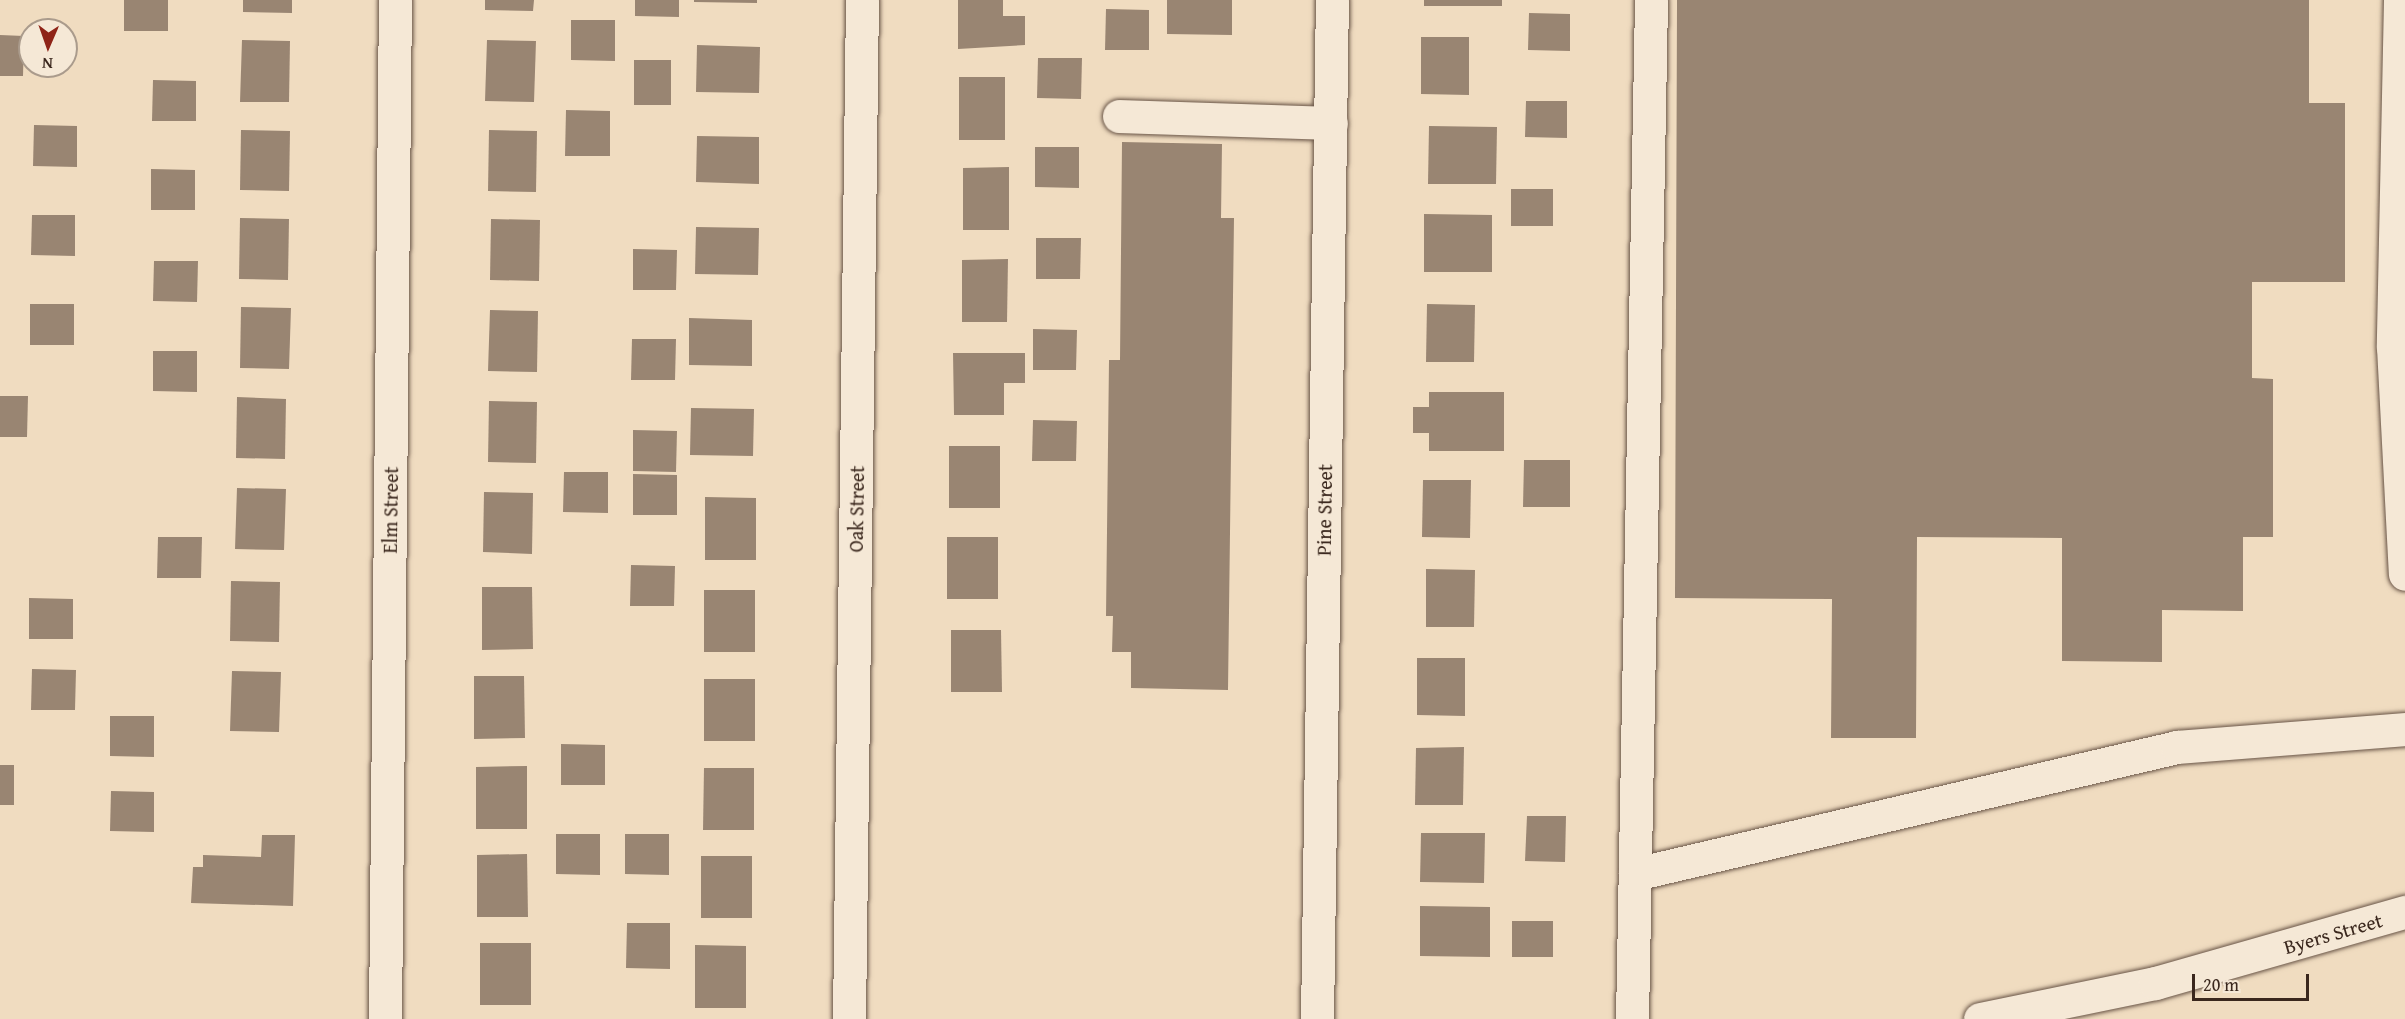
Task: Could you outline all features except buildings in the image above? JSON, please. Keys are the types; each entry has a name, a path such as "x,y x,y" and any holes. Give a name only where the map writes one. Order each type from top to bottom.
{"street":[{"name":"Elm Street","path":"385,1019 395,0"},
{"name":"Oak Street","path":"849,1019 862,0"},
{"name":"Pine Street","path":"1317,1019 1332,0"},
{"path":"1632,1019 1651,0"},
{"path":"2400,0 2393,347 2405,574"},
{"path":"1119,116 1331,123"},
{"path":"1635,874 2177,747 2405,729"},
{"name":"Byers Street","path":"1980,1019 2155,983 2405,912"}]}
